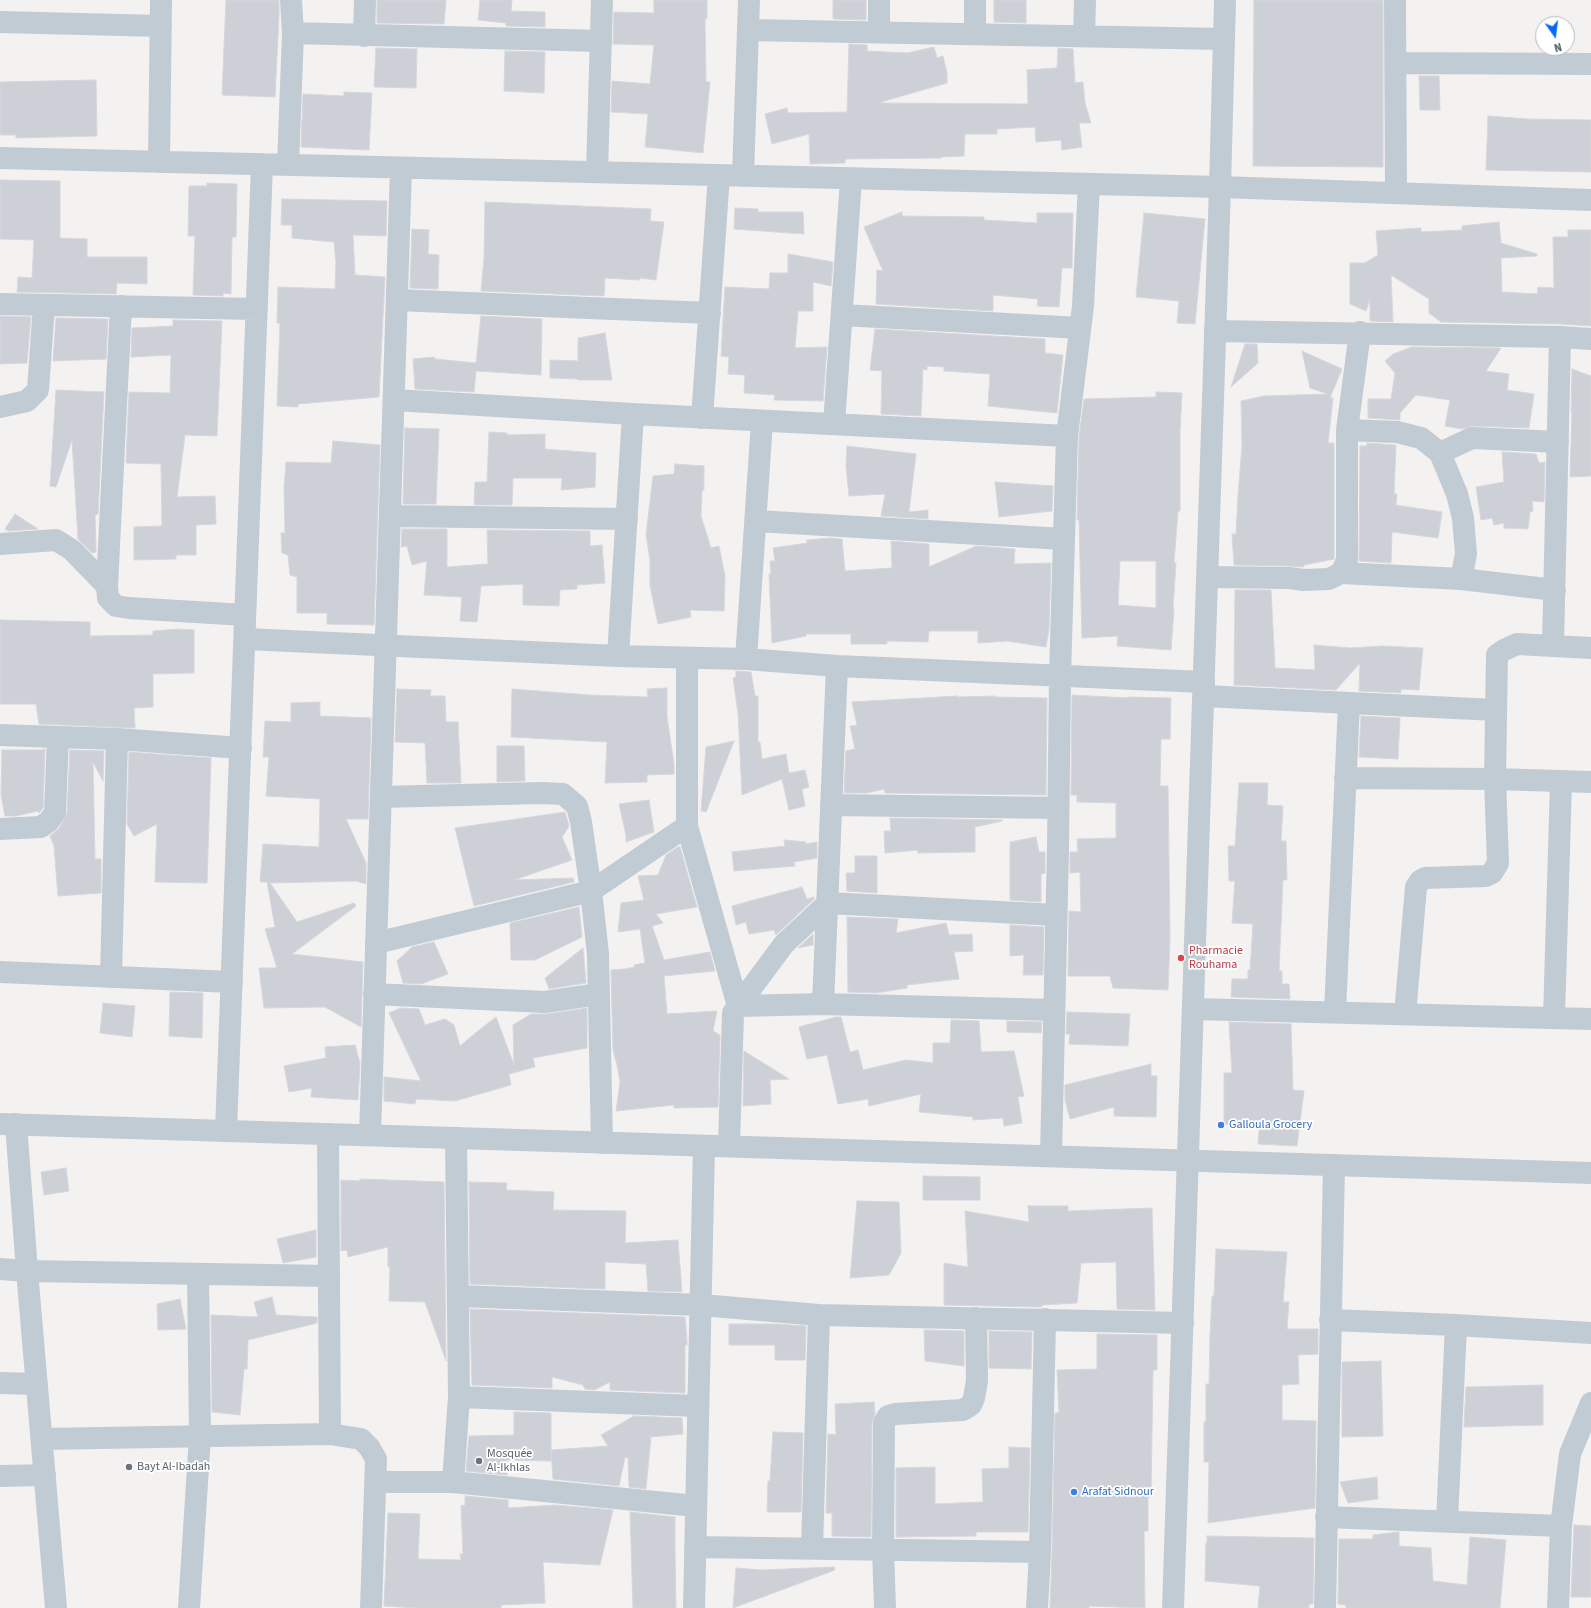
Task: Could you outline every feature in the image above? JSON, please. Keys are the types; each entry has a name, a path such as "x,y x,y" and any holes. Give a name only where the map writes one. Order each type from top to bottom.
{"street":[{"path":"159,162 161,0"},
{"path":"288,165 293,33 291,0"},
{"path":"364,36 365,0"},
{"path":"597,172 602,0"},
{"path":"743,176 749,0"},
{"path":"879,0 879,32"},
{"path":"975,0 975,34"},
{"path":"1084,36 1085,0"},
{"path":"1173,1608 1216,331 1225,0"},
{"path":"1395,0 1396,193"},
{"path":"0,22 161,26"},
{"path":"748,30 1224,39"},
{"path":"293,33 601,41"},
{"path":"1396,63 1591,64"},
{"path":"0,158 1220,187 1591,200"},
{"path":"226,1131 262,164"},
{"path":"370,1135 401,168"},
{"path":"702,418 718,175"},
{"path":"834,424 851,179"},
{"path":"1051,1156 1060,676 1067,436 1083,306 1089,184"},
{"path":"397,300 710,313"},
{"path":"0,304 257,309"},
{"path":"0,406 27,401 38,390 44,305"},
{"path":"121,306 107,586 108,598 116,606 246,616"},
{"path":"842,315 1080,328"},
{"path":"1216,331 1360,332 1591,339"},
{"path":"1341,573 1347,560 1347,430 1360,332"},
{"path":"1554,646 1560,337"},
{"path":"394,400 702,418 1067,436"},
{"path":"618,656 633,414"},
{"path":"746,659 762,421"},
{"path":"1347,430 1397,432 1421,438 1440,453 1457,494 1462,518 1466,554 1461,579"},
{"path":"1440,453 1472,438 1558,442"},
{"path":"390,516 627,519"},
{"path":"756,521 1064,539"},
{"path":"0,544 56,540 72,550 107,586"},
{"path":"1208,577 1289,578 1304,580 1329,579 1341,573 1461,579 1555,590"},
{"path":"245,639 618,656 746,659 837,666 1060,676 1349,703 1496,710"},
{"path":"1405,1014 1416,887 1425,878 1476,878 1486,876 1492,873 1498,863 1495,779 1497,656 1504,650 1517,644 1591,648"},
{"path":"686,658 686,826 738,1006"},
{"path":"823,1004 837,666"},
{"path":"1335,1012 1349,703"},
{"path":"0,735 117,740 241,748"},
{"path":"0,829 41,827 49,821 55,812 58,738"},
{"path":"112,977 117,740"},
{"path":"1345,778 1495,779 1591,782"},
{"path":"1554,1018 1561,782"},
{"path":"381,797 542,793 563,794 577,806 581,822 591,891 598,954 602,1143"},
{"path":"831,805 1058,808"},
{"path":"376,943 591,891 686,826"},
{"path":"729,1146 734,1013 784,944 828,903 1056,915"},
{"path":"0,972 232,982"},
{"path":"374,994 545,1002 599,994"},
{"path":"738,1006 823,1004 1054,1010"},
{"path":"1193,1009 1591,1019"},
{"path":"56,1608 27,1271 8,1124 1591,1173"},
{"path":"328,1134 330,1434"},
{"path":"453,1482 459,1397 456,1138"},
{"path":"694,1608 704,1146"},
{"path":"1325,1608 1334,1165"},
{"path":"0,1269 27,1271 329,1276"},
{"path":"189,1608 200,1436 198,1274"},
{"path":"458,1296 701,1305 819,1315 1183,1323"},
{"path":"812,1548 819,1315"},
{"path":"886,1608 883,1549 884,1423 888,1416 895,1414 963,1410 971,1405 974,1398 977,1381 976,1318"},
{"path":"1037,1608 1040,1552 1044,1319"},
{"path":"1330,1320 1456,1325 1591,1333"},
{"path":"1448,1521 1456,1325"},
{"path":"0,1383 37,1384"},
{"path":"459,1397 698,1406"},
{"path":"1558,1608 1561,1526 1570,1454 1585,1432 1591,1403"},
{"path":"42,1439 330,1434 361,1439 369,1447 376,1460 371,1608"},
{"path":"0,1476 45,1475"},
{"path":"376,1482 453,1482 696,1506"},
{"path":"1326,1517 1561,1526"},
{"path":"695,1546 1040,1552"}],"building":[{"path":"226,0 279,0 275,97 222,95"},
{"path":"377,0 446,0 444,24 377,23"},
{"path":"480,0 512,0 511,11 545,12 545,27 506,26 506,23 478,20"},
{"path":"654,0 707,0 707,18 705,19 706,82 710,82 703,153 645,147 648,114 611,112 612,81 650,84 654,45 613,44 614,12 654,13"},
{"path":"833,0 866,0 866,20 833,19"},
{"path":"994,0 1026,0 1026,23 994,22"},
{"path":"1254,0 1383,0 1383,167 1253,166"},
{"path":"849,44 867,45 867,51 907,53 934,47 937,58 943,56 947,73 947,83 881,103 1028,104 1027,70 1057,68 1058,48 1073,49 1075,83 1083,82 1085,103 1091,123 1079,123 1082,147 1062,150 1061,140 1036,142 1035,127 997,129 997,134 965,134 964,156 941,158 845,159 845,163 810,164 809,134 772,144 765,114 787,108 788,113 847,112"},
{"path":"376,48 417,49 416,88 374,87"},
{"path":"505,51 545,52 544,93 504,91"},
{"path":"1419,76 1439,76 1440,110 1420,110"},
{"path":"96,80 97,136 16,138 16,135 0,135 0,82"},
{"path":"344,92 372,93 369,150 301,147 303,94 344,96"},
{"path":"1488,116 1528,119 1591,120 1591,172 1486,170"},
{"path":"0,180 60,181 60,238 87,239 87,257 147,257 147,284 117,283 116,294 17,292 18,277 32,278 34,240 0,239"},
{"path":"207,183 237,184 236,237 232,237 231,294 223,293 223,296 193,295 195,236 188,236 189,186 207,186"},
{"path":"282,199 387,201 386,236 353,235 355,275 385,277 379,397 298,404 298,407 277,406 280,323 277,323 278,287 335,289 336,263 334,242 292,238 292,225 281,225"},
{"path":"485,202 651,209 650,221 664,222 656,280 640,278 640,280 605,278 604,296 481,291 484,259"},
{"path":"735,208 758,209 758,212 803,212 804,234 734,229"},
{"path":"902,212 902,216 984,217 984,220 1037,223 1037,213 1073,213 1072,268 1062,268 1059,307 1037,306 1038,299 993,295 993,311 876,304 877,270 883,271 864,227"},
{"path":"1144,213 1205,219 1195,324 1177,323 1179,301 1136,297"},
{"path":"1499,222 1501,243 1537,254 1537,256 1501,258 1502,292 1537,294 1538,287 1554,288 1553,237 1568,237 1568,230 1591,230 1591,326 1441,322 1429,313 1429,299 1391,275 1393,322 1370,321 1370,299 1366,311 1350,304 1350,263 1365,263 1378,255 1376,231 1421,228 1421,232 1462,230 1462,226"},
{"path":"412,229 429,230 428,254 439,255 438,289 410,288"},
{"path":"788,254 833,262 831,286 813,282 813,311 798,311 795,348 827,347 823,401 774,400 775,395 744,393 745,375 728,374 729,357 721,356 725,287 769,289 770,273 788,273"},
{"path":"0,316 31,317 27,363 0,364"},
{"path":"481,316 542,319 541,375 476,371 474,392 415,389 413,359 434,357 435,359 476,363"},
{"path":"56,318 108,319 106,359 53,361"},
{"path":"173,320 222,321 217,436 185,435 177,497 215,496 216,524 196,525 196,555 176,555 176,559 134,560 134,527 162,526 161,464 126,463 129,392 170,393 171,355 131,357 132,328 173,326"},
{"path":"875,329 1045,339 1045,353 1063,355 1057,413 988,406 990,374 944,371 944,367 927,366 927,370 923,369 921,416 881,414 882,371 870,370"},
{"path":"605,333 612,380 550,378 550,360 578,361 578,338"},
{"path":"1245,344 1257,344 1258,363 1231,387"},
{"path":"1412,347 1501,348 1486,371 1509,374 1507,390 1534,394 1529,428 1473,426 1462,429 1445,426 1450,400 1416,395 1400,413 1400,420 1368,418 1368,399 1391,399 1395,373 1385,361 1393,354"},
{"path":"1302,351 1342,369 1330,398 1333,398 1328,443 1334,443 1334,559 1304,565 1304,567 1234,565 1232,534 1236,534 1242,445 1241,401 1264,396 1328,394 1310,388"},
{"path":"1572,369 1591,376 1591,476 1570,477"},
{"path":"56,390 104,392 98,514 95,515 96,552 92,553 78,539 72,440 56,487 50,486"},
{"path":"1156,392 1182,393 1180,430 1180,511 1178,511 1174,563 1176,563 1171,650 1117,646 1118,636 1082,638 1079,520 1077,520 1079,437 1084,399 1156,397","holes":["1120,561 1156,561 1156,608 1118,605"]},
{"path":"405,428 439,429 436,504 403,504"},
{"path":"489,432 507,433 507,435 545,434 545,449 596,453 595,487 561,490 562,478 513,478 512,505 474,505 475,482 487,482"},
{"path":"333,441 380,445 374,625 327,624 327,613 297,613 297,577 290,575 288,555 282,553 281,533 285,533 284,488 286,462 331,463"},
{"path":"1367,443 1396,445 1394,494 1397,494 1396,505 1442,512 1438,538 1392,532 1391,563 1359,561 1360,446 1367,446"},
{"path":"847,446 916,454 909,512 928,510 928,519 881,516 885,494 849,496 846,466"},
{"path":"1502,452 1536,454 1539,463 1545,462 1544,502 1532,501 1533,511 1530,512 1528,529 1504,528 1504,523 1494,525 1492,518 1481,520 1476,487 1504,482"},
{"path":"675,464 704,466 704,490 702,490 701,516 711,548 719,546 725,576 724,611 690,610 691,617 658,624 650,586 650,560 646,535 653,476 674,474"},
{"path":"995,482 1053,486 1052,511 999,517"},
{"path":"15,514 38,529 8,531 5,529"},
{"path":"402,529 447,529 447,567 488,564 487,530 590,531 590,546 602,545 605,583 577,585 577,589 560,590 559,606 523,605 523,584 481,586 477,622 460,621 462,597 424,595 427,561 412,565 407,546 401,547"},
{"path":"830,538 842,539 845,571 892,568 891,541 929,544 929,567 976,546 1015,549 1014,564 1051,563 1049,629 1046,647 1007,641 978,643 978,631 929,631 928,642 887,641 887,644 851,644 851,634 806,634 806,636 772,643 769,574 771,574 770,561 775,561 773,548 807,543 807,540"},
{"path":"1235,590 1271,590 1275,668 1315,670 1314,645 1350,648 1383,646 1423,648 1419,690 1401,689 1401,693 1359,691 1360,663 1336,690 1234,685"},
{"path":"0,620 90,622 90,636 153,635 153,631 178,629 194,630 194,673 153,674 153,707 134,708 135,728 39,724 36,704 0,704"},
{"path":"736,671 751,672 755,696 758,696 758,742 760,742 762,759 786,754 789,773 805,770 809,787 802,789 805,806 789,810 782,779 742,795 738,713 733,678 736,677"},
{"path":"667,688 667,717 674,764 674,774 647,775 647,782 605,783 607,742 511,737 512,689 590,695 648,697 647,689"},
{"path":"397,689 431,690 430,696 445,696 446,722 458,722 461,783 427,783 425,743 395,742"},
{"path":"1072,695 1128,698 1171,698 1170,739 1161,739 1160,786 1168,786 1170,939 1168,990 1113,988 1110,976 1068,976 1069,911 1081,912 1080,872 1070,873 1070,852 1078,852 1077,839 1116,838 1116,803 1077,802 1077,795 1071,795"},
{"path":"957,696 1047,698 1046,795 885,793 884,789 867,793 844,793 846,751 855,749 850,726 857,725 852,702"},
{"path":"320,702 320,716 371,718 368,819 346,819 366,863 366,884 356,881 270,883 297,922 354,903 356,906 292,954 363,962 361,1027 325,1007 264,1008 259,968 277,968 265,929 275,927 267,882 260,882 263,844 319,847 320,799 266,796 269,757 263,757 265,721 291,722 291,703"},
{"path":"1361,716 1400,718 1398,759 1359,757"},
{"path":"734,741 706,812 701,811 706,747"},
{"path":"497,746 524,746 525,781 497,782"},
{"path":"43,749 45,749 43,808 39,813 38,811 16,816 5,816 1,795 2,750 44,750"},
{"path":"70,750 104,751 103,781 93,762 95,859 101,859 101,893 58,896 54,846 50,836 59,828 67,813"},
{"path":"129,752 211,758 207,883 155,882 157,824 134,836 127,824"},
{"path":"1239,783 1268,783 1267,805 1283,806 1281,841 1286,841 1287,880 1283,880 1279,971 1282,971 1282,984 1289,984 1290,999 1231,997 1232,979 1248,979 1253,924 1232,923 1235,881 1229,881 1228,846 1235,846"},
{"path":"649,800 654,832 626,842 626,835 619,804"},
{"path":"565,812 569,826 562,837 572,860 514,880 573,878 574,882 474,906 455,828"},
{"path":"890,818 1002,821 975,827 975,852 918,853 918,850 885,853 884,831 891,831"},
{"path":"1036,837 1039,852 1045,852 1045,873 1041,874 1041,902 1010,900 1010,842"},
{"path":"784,840 806,842 806,844 817,842 817,858 794,862 795,866 734,871 732,852 785,846"},
{"path":"680,847 697,907 656,914 663,923 652,926 664,960 710,952 715,971 664,976 667,1014 717,1011 713,1031 720,1035 718,1107 674,1108 674,1105 616,1111 620,1082 613,1050 611,970 635,967 634,965 645,963 640,929 618,932 621,903 644,900 638,876 658,875 666,855"},
{"path":"855,856 877,856 877,893 847,891 846,873 855,873"},
{"path":"802,887 807,899 814,897 814,899 776,935 774,930 749,934 746,922 736,925 732,906"},
{"path":"579,907 582,937 535,960 511,960 510,923"},
{"path":"847,917 898,919 896,933 946,923 949,935 972,934 973,951 954,952 959,979 907,985 907,988 876,993 848,992"},
{"path":"1010,925 1044,927 1043,975 1023,975 1024,955 1010,956"},
{"path":"813,934 813,945 798,948"},
{"path":"434,942 448,974 421,984 403,983 397,961 412,947"},
{"path":"583,948 586,983 549,989 545,978"},
{"path":"170,992 203,993 202,1038 169,1036"},
{"path":"103,1003 135,1006 132,1037 100,1033"},
{"path":"401,1008 419,1009 425,1025 445,1019 454,1025 460,1046 473,1035 474,1037 474,1034 496,1017 514,1065 513,1025 531,1014 547,1014 587,1008 587,1048 533,1058 535,1067 509,1074 511,1085 455,1101 416,1099 415,1104 384,1101 384,1077 421,1081 389,1013"},
{"path":"1067,1012 1130,1014 1128,1046 1069,1044 1070,1034 1066,1034"},
{"path":"841,1017 850,1052 858,1050 863,1070 906,1060 933,1063 933,1043 950,1043 951,1020 979,1021 981,1052 1014,1051 1024,1096 1018,1097 1022,1123 1004,1126 1003,1118 973,1120 973,1117 919,1112 921,1094 869,1106 868,1099 838,1104 827,1055 807,1059 799,1027"},
{"path":"1007,1021 1042,1022 1041,1033 1007,1032"},
{"path":"1229,1022 1291,1024 1293,1090 1304,1091 1297,1146 1258,1144 1260,1120 1224,1125 1224,1073 1232,1073"},
{"path":"355,1045 360,1063 358,1100 311,1097 312,1088 289,1092 284,1066 326,1058 325,1047"},
{"path":"744,1051 789,1079 770,1080 771,1104 743,1106"},
{"path":"1151,1064 1151,1076 1157,1076 1156,1117 1114,1116 1114,1107 1070,1119 1065,1100 1065,1085"},
{"path":"66,1168 69,1191 44,1195 41,1172"},
{"path":"923,1176 980,1177 980,1200 923,1200"},
{"path":"360,1179 444,1182 446,1361 425,1302 389,1301 390,1267 388,1267 388,1247 348,1257 347,1250 341,1251 341,1180 360,1181"},
{"path":"469,1182 507,1183 506,1190 554,1192 553,1210 626,1211 625,1243 678,1240 682,1292 648,1291 646,1264 605,1262 605,1289 470,1284"},
{"path":"857,1201 899,1202 901,1253 889,1275 850,1278"},
{"path":"1028,1206 1068,1206 1068,1211 1152,1208 1155,1310 1117,1309 1116,1262 1081,1263 1077,1303 1043,1305 1041,1307 944,1305 944,1263 968,1267 965,1211 1029,1222"},
{"path":"316,1230 316,1257 283,1263 277,1239"},
{"path":"1216,1249 1287,1252 1283,1302 1289,1302 1287,1329 1318,1329 1318,1354 1298,1355 1299,1384 1282,1385 1282,1420 1316,1421 1315,1508 1208,1523 1209,1462 1204,1462 1204,1422 1206,1422 1206,1384 1209,1384 1210,1334 1212,1296 1214,1296"},
{"path":"272,1297 276,1315 317,1317 317,1323 248,1340 247,1369 244,1369 240,1415 212,1412 211,1315 258,1317 254,1302"},
{"path":"180,1299 186,1329 158,1330 157,1304"},
{"path":"470,1309 685,1317 687,1345 685,1345 685,1393 610,1390 610,1382 594,1390 585,1389 583,1385 552,1377 552,1388 472,1385"},
{"path":"729,1324 776,1324 806,1326 805,1360 775,1360 775,1345 729,1345"},
{"path":"924,1330 964,1331 964,1366 925,1361"},
{"path":"989,1331 1032,1332 1031,1369 989,1368"},
{"path":"1097,1334 1157,1335 1157,1370 1153,1370 1151,1497 1148,1497 1148,1531 1144,1531 1145,1608 1089,1606 1089,1608 1050,1608 1055,1413 1059,1413 1057,1370 1097,1369"},
{"path":"1381,1361 1383,1436 1342,1437 1342,1362"},
{"path":"1543,1385 1543,1425 1464,1427 1466,1387"},
{"path":"874,1402 875,1414 872,1423 871,1537 832,1536 832,1513 826,1513 828,1434 836,1435 835,1404"},
{"path":"514,1412 551,1413 551,1461 507,1460 507,1475 466,1471 469,1436 514,1435"},
{"path":"634,1416 682,1418 683,1434 651,1437 646,1489 629,1487 628,1458 625,1457 619,1486 553,1479 551,1450 608,1446 601,1435"},
{"path":"773,1432 803,1433 801,1512 767,1512 768,1481 770,1481"},
{"path":"1009,1447 1030,1448 1028,1532 976,1532 976,1536 896,1537 896,1468 935,1467 935,1504 983,1502 982,1469 1009,1468"},
{"path":"1377,1477 1378,1499 1348,1503 1340,1482"},
{"path":"465,1496 508,1500 508,1508 555,1505 613,1510 600,1565 543,1562 545,1603 501,1605 501,1608 417,1608 384,1606 388,1513 420,1514 418,1559 461,1560 460,1554 463,1554 461,1506 465,1505"},
{"path":"630,1512 675,1517 676,1608 633,1608"},
{"path":"1574,1525 1591,1526 1591,1597 1571,1597"},
{"path":"1399,1532 1399,1546 1431,1548 1433,1581 1467,1585 1470,1537 1506,1540 1500,1608 1346,1608 1346,1605 1338,1604 1339,1539 1373,1539 1373,1535"},
{"path":"1207,1536 1314,1538 1313,1604 1309,1604 1309,1608 1258,1608 1260,1586 1205,1581"},
{"path":"834,1567 835,1570 733,1608 736,1568 761,1570"}],"place":[{"name":"Pharmacie Rouhama","path":"1181,958"},
{"name":"Galloula Grocery","path":"1221,1125"},
{"name":"Mosquée Al-Ikhlas","path":"479,1461"},
{"name":"Bayt Al-Ibadah","path":"129,1467"},
{"name":"Arafat Sidnour","path":"1074,1492"}]}
